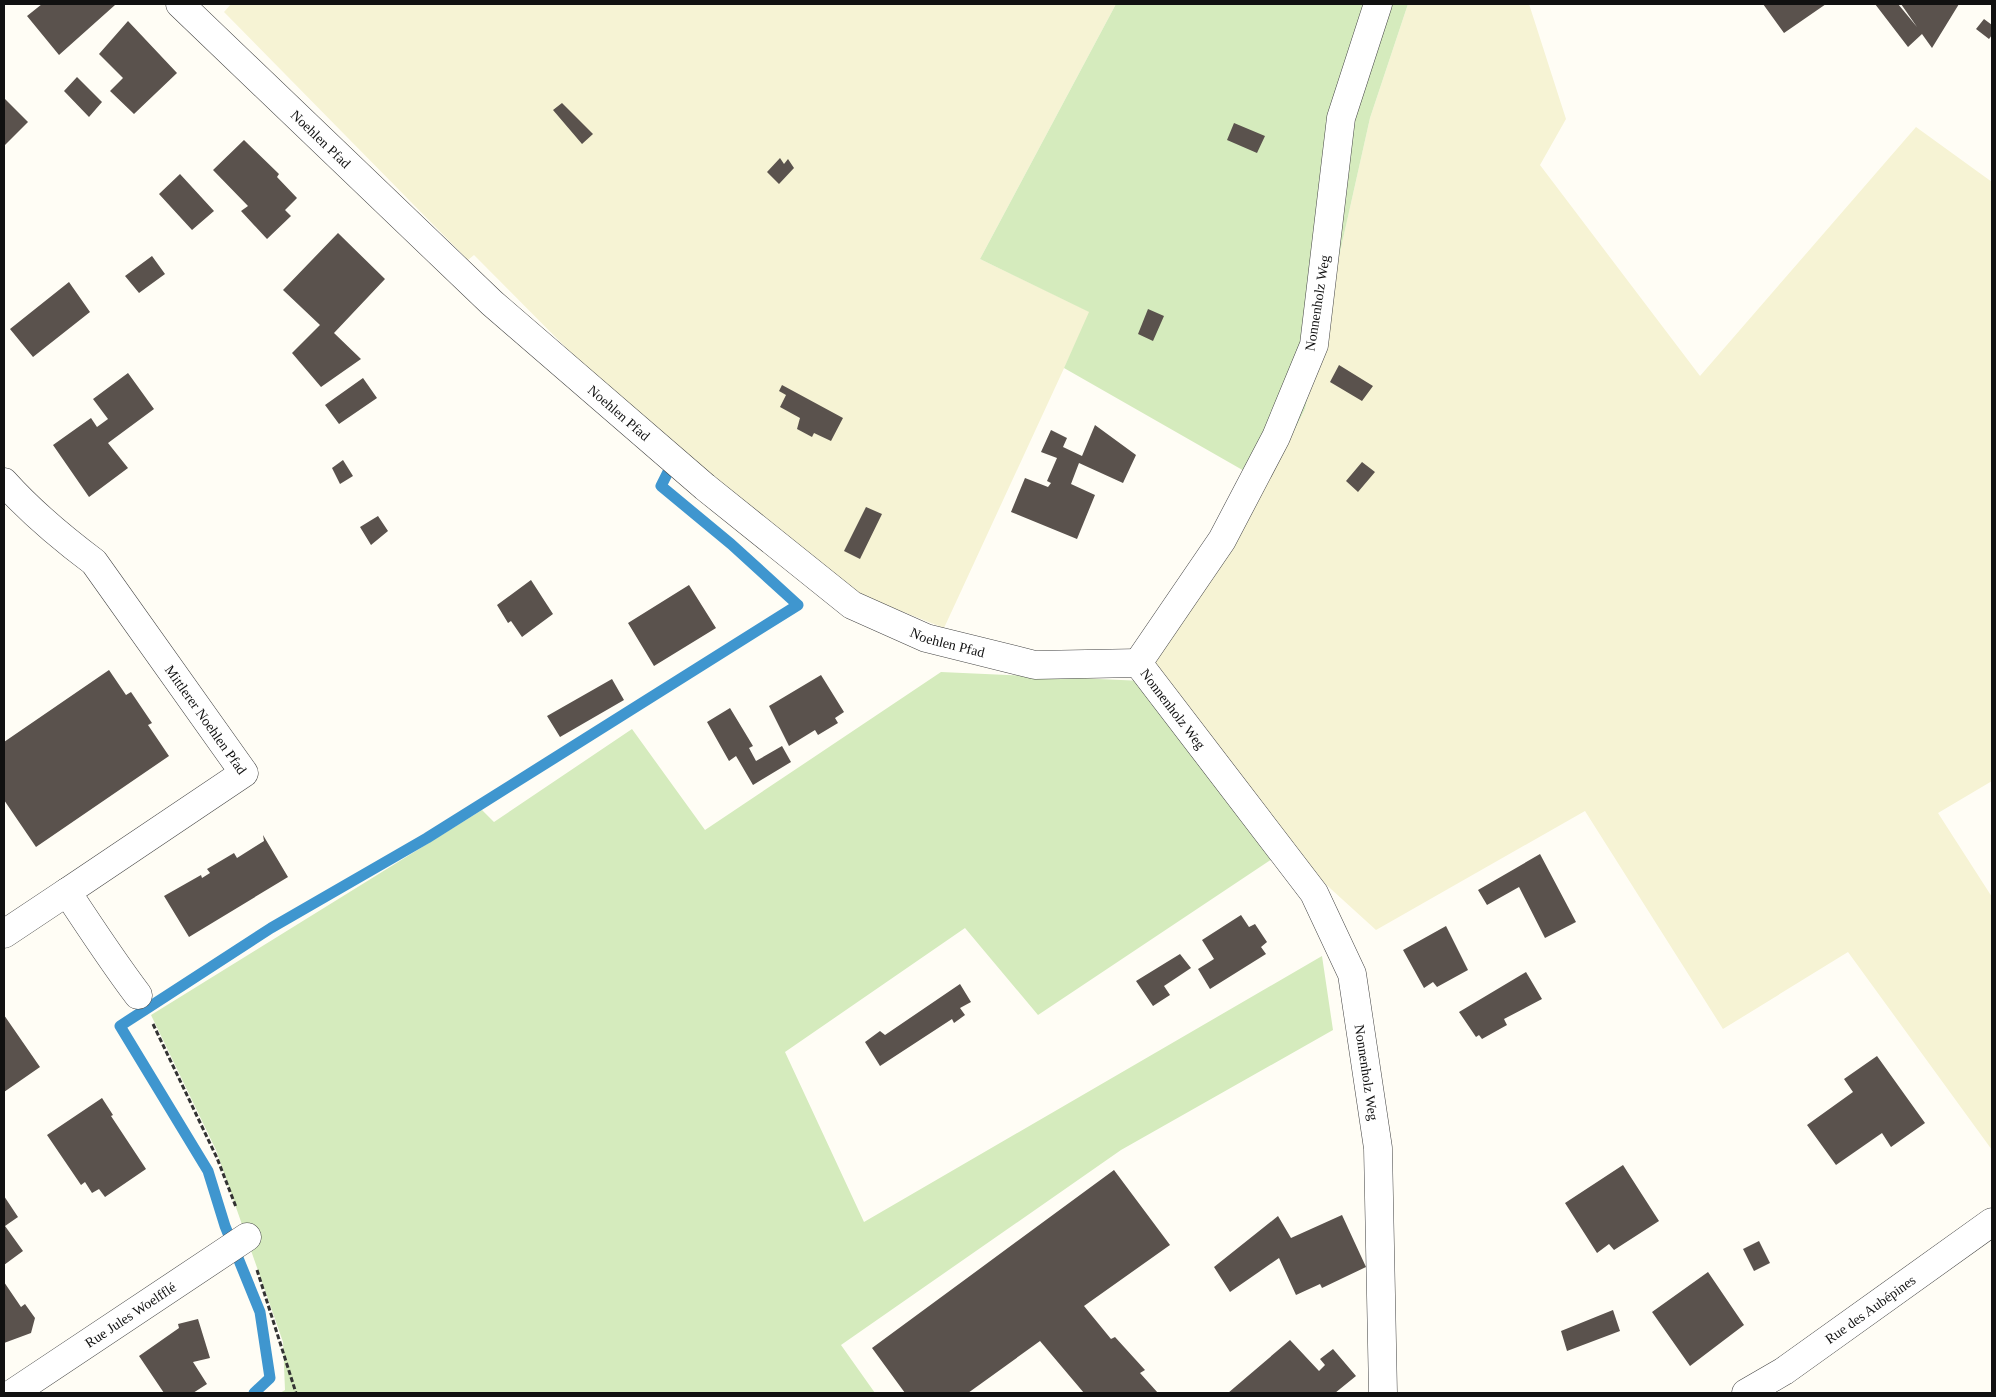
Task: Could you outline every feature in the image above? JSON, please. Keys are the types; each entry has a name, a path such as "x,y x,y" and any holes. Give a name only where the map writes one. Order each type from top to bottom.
{"street":[{"name":"Noehlen Pfad","path":"180,4 492,303 705,486 852,605 926,638 1035,665 1138,663"},
{"name":"Nonnenholz Weg","path":"1378,4 1341,118 1314,345 1276,438 1222,540 1138,663 1314,893 1352,974 1378,1148 1383,1393"},
{"name":"Mittlerer Noehlen Pfad","path":"4,482 20,500 94,562 244,773 67,892"},
{"path":"4,934 67,892 95,933 106,954 138,995"},
{"name":"Rue des Aubépines","path":"1746,1393 1784,1371 1992,1222"},
{"name":"Rue Jules Woelfflé","path":"14,1393 247,1236"}],"shaded area":[{"path":"231,4 1116,4 980,259 1090,312 944,628 781,564 474,255 468,260 224,12"},
{"path":"1408,4 1529,4 1566,119 1540,165 1700,376 1916,127 1992,182 1992,781 1938,813 1992,897 1992,1150 1848,952 1723,1029 1585,811 1376,930 1287,849 1143,681 1267,484 1305,409 1370,118"}],"green space":[{"path":"1116,4 1408,4 1370,118 1305,409 1267,484 1064,368 1089,312 980,259"},
{"path":"941,672 1143,681 1287,849 1038,1015 965,928 785,1052 864,1222 1322,956 1333,1030 1121,1150 841,1345 875,1393 280,1393 285,1390 283,1342 216,1150 151,1015 482,810 494,822 632,729 705,830"}],"building":[{"path":"42,4 115,5 59,55 27,16"},
{"path":"1763,4 1826,4 1784,33"},
{"path":"1875,4 1898,4 1917,27 1901,4 1959,4 1932,48 1922,34 1908,47"},
{"path":"1984,19 1992,25 1992,35 1989,39 1976,29"},
{"path":"128,21 177,73 134,114 110,91 123,78 99,54"},
{"path":"77,77 102,102 89,117 64,91"},
{"path":"4,98 28,122 4,146"},
{"path":"562,103 593,134 582,144 553,110"},
{"path":"1234,123 1265,136 1257,153 1227,140"},
{"path":"244,140 279,174 277,177 297,198 285,210 291,216 267,239 241,211 248,206 213,170"},
{"path":"780,158 784,164 788,159 794,168 779,184 767,172"},
{"path":"180,174 214,211 192,230 159,194"},
{"path":"338,233 385,279 334,333 361,359 321,387 292,353 320,325 283,290"},
{"path":"152,256 165,274 139,293 125,276"},
{"path":"69,282 90,312 33,357 10,329"},
{"path":"1148,309 1164,316 1153,341 1138,334"},
{"path":"1339,365 1373,386 1362,401 1330,382"},
{"path":"128,373 154,409 108,443 128,468 89,497 53,445 91,418 97,427 108,419 93,399"},
{"path":"363,378 377,398 339,424 325,405"},
{"path":"782,385 843,418 831,441 814,433 812,437 797,429 800,418 780,407 786,395 779,391"},
{"path":"1095,425 1136,455 1123,483 1079,463 1071,484 1095,495 1077,539 1011,512 1025,478 1048,487 1051,483 1047,481 1057,458 1041,452 1051,430 1067,438 1063,447 1082,456"},
{"path":"343,460 353,476 340,484 332,468"},
{"path":"1362,462 1375,472 1358,492 1346,481"},
{"path":"866,507 882,514 860,559 844,551"},
{"path":"378,516 388,531 371,545 360,527"},
{"path":"531,580 553,614 522,637 511,621 508,623 497,605"},
{"path":"689,585 716,628 654,666 628,623"},
{"path":"109,670 126,695 131,692 152,723 148,725 169,756 36,847 4,800 4,742"},
{"path":"821,675 844,712 835,718 838,723 818,735 815,730 789,746 769,706"},
{"path":"612,679 624,700 560,737 547,716"},
{"path":"730,708 753,746 749,748 756,761 782,746 791,762 753,785 736,756 729,761 707,722"},
{"path":"263,835 288,877 189,937 164,896 201,875 202,878 210,873 207,869 234,853 237,858 264,841"},
{"path":"1540,854 1576,922 1545,938 1519,887 1487,905 1478,890"},
{"path":"1241,915 1249,927 1255,924 1267,942 1261,947 1266,954 1210,989 1198,969 1214,959 1202,940"},
{"path":"1446,926 1468,970 1437,987 1433,982 1424,988 1403,950"},
{"path":"1180,954 1191,968 1164,986 1170,995 1153,1006 1136,981"},
{"path":"1526,972 1542,999 1504,1019 1507,1025 1482,1039 1479,1035 1476,1037 1459,1012"},
{"path":"960,984 971,1002 960,1008 965,1015 954,1023 952,1019 880,1066 865,1042 880,1031 885,1035"},
{"path":"4,1015 40,1067 4,1092"},
{"path":"1877,1056 1925,1123 1891,1147 1882,1133 1836,1165 1807,1125 1853,1092 1844,1079"},
{"path":"102,1098 113,1115 111,1116 146,1169 105,1197 99,1189 92,1193 85,1182 81,1185 47,1135"},
{"path":"1623,1165 1659,1221 1614,1250 1609,1244 1597,1253 1565,1203"},
{"path":"1114,1170 1170,1245 1084,1306 1111,1339 1115,1337 1145,1370 1140,1373 1158,1393 1084,1393 1040,1341 968,1393 905,1393 872,1348"},
{"path":"4,1196 18,1217 5,1226 23,1251 4,1265"},
{"path":"1342,1215 1366,1267 1322,1288 1320,1284 1296,1295 1279,1258 1230,1292 1214,1267 1278,1216 1291,1238"},
{"path":"1759,1241 1770,1263 1754,1271 1743,1249"},
{"path":"1708,1272 1744,1325 1690,1366 1652,1312"},
{"path":"4,1282 21,1307 25,1304 35,1318 31,1333 4,1343"},
{"path":"1613,1310 1620,1331 1567,1351 1561,1331"},
{"path":"198,1319 210,1358 193,1362 207,1384 193,1393 164,1393 139,1356 179,1328 178,1324"},
{"path":"1290,1340 1319,1371 1325,1365 1320,1359 1333,1349 1356,1376 1335,1393 1228,1393"}],"waterway":[{"path":"254,1393 270,1378 260,1312 225,1226 208,1171 120,1026 271,928 427,838 798,605 731,544 661,486 674,460"}]}
